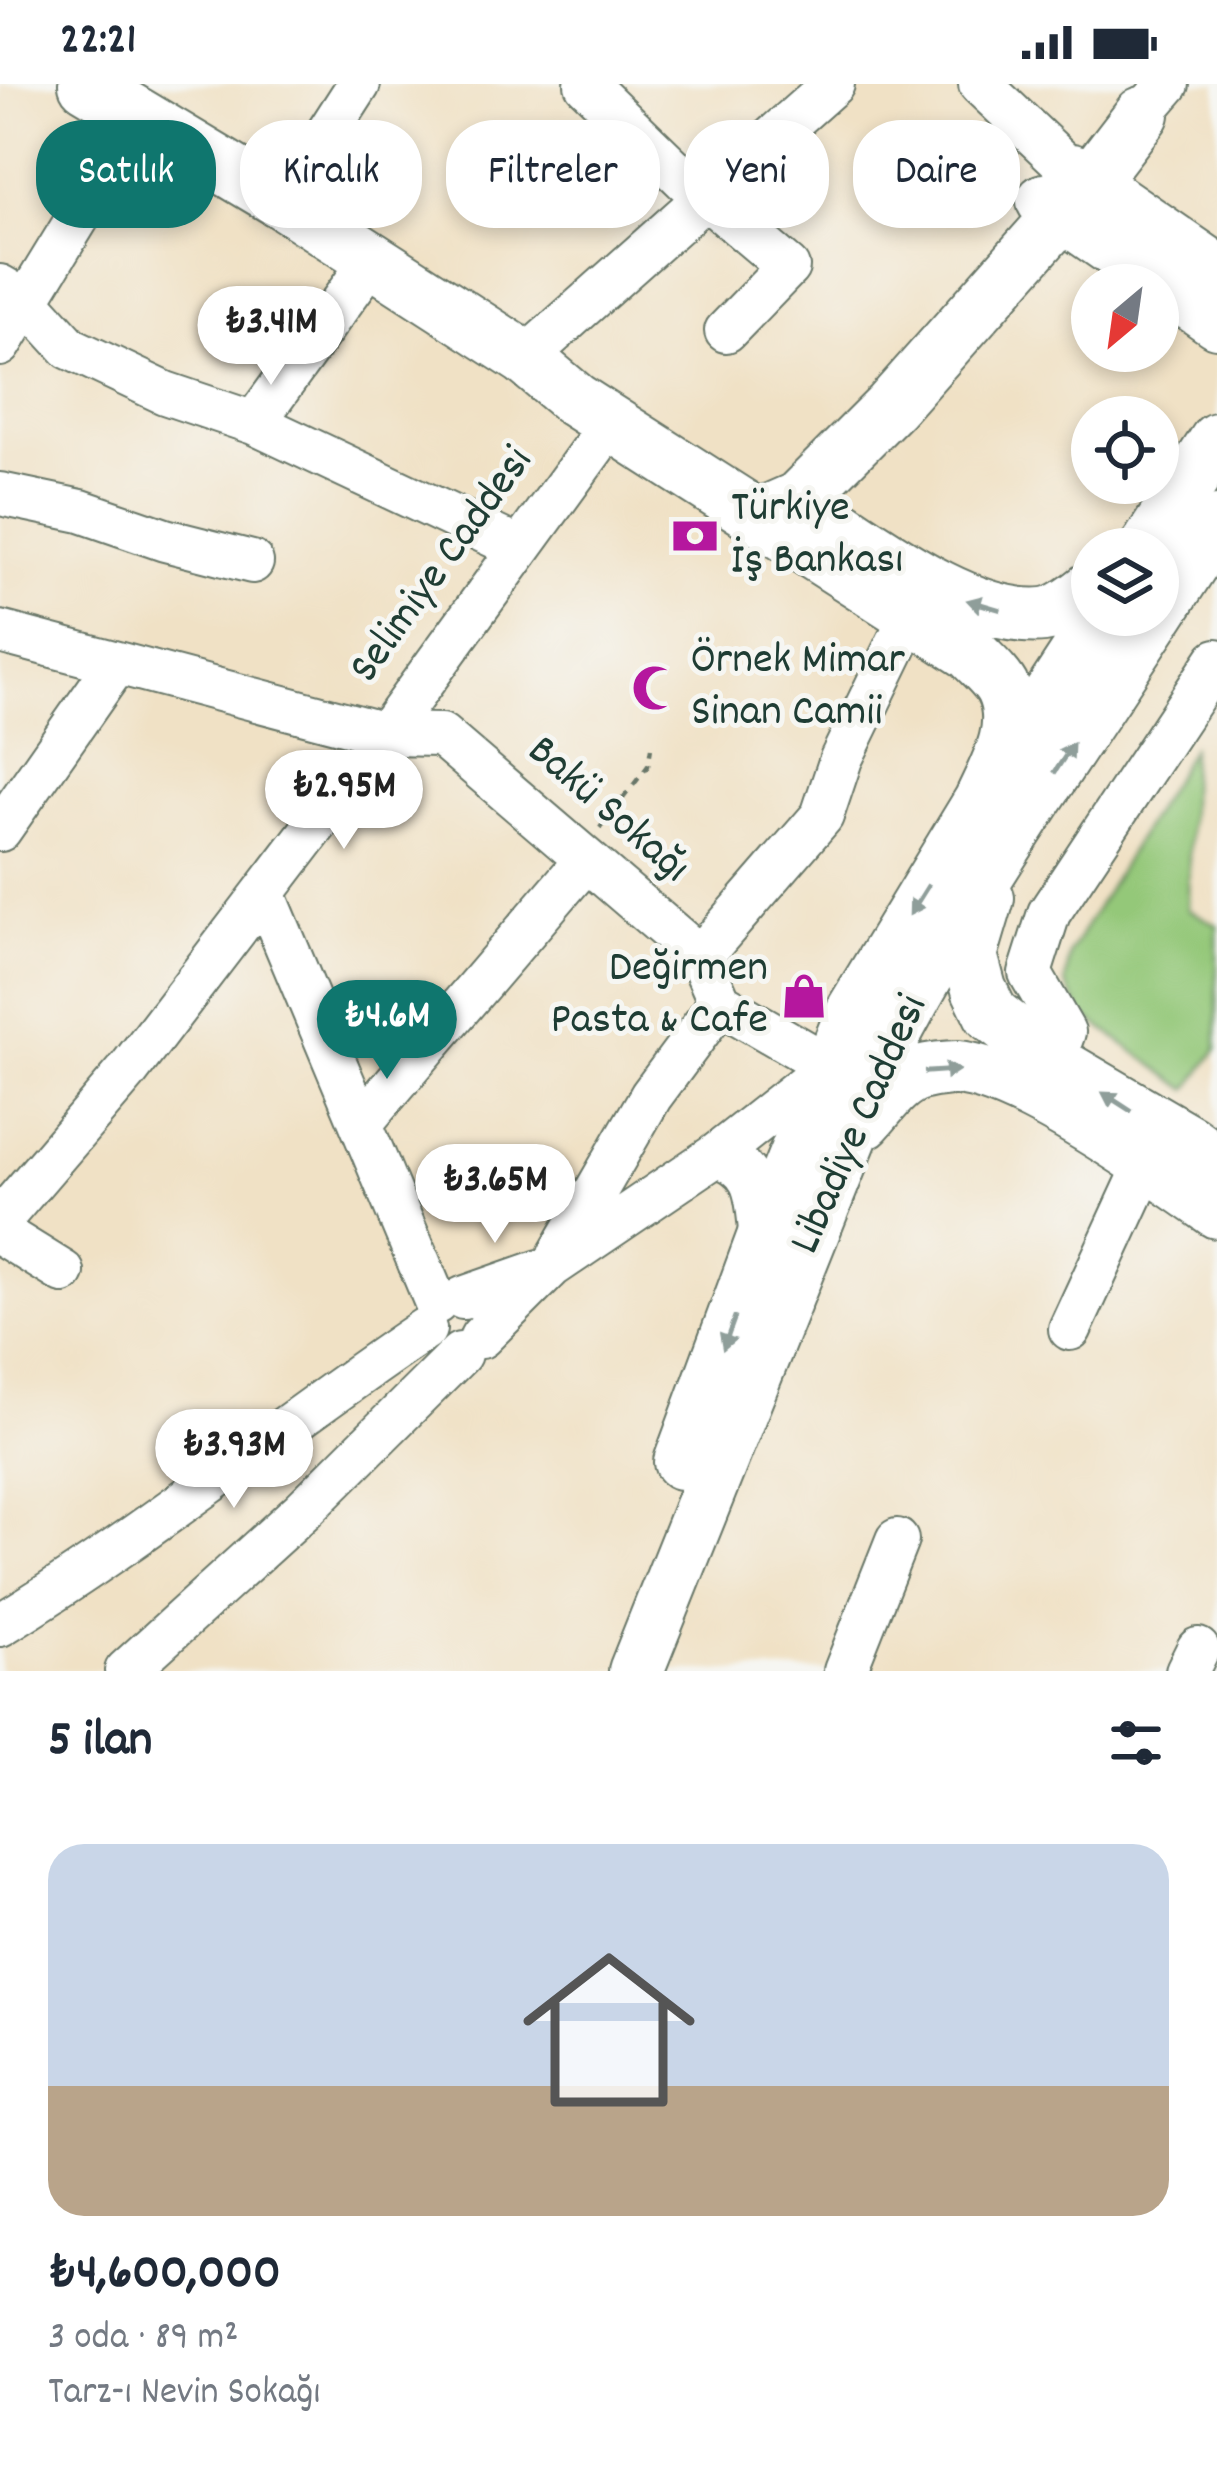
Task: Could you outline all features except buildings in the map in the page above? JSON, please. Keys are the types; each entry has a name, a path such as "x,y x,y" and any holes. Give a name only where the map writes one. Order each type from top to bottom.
{"main road":[{"path":"86,84 240,176"},
{"path":"769,496 891,406 1083,203 1155,99"},
{"path":"1083,203 1217,271"},
{"path":"1083,203 1217,321"},
{"path":"769,496 789,467 803,461 873,390 1083,203"},
{"path":"323,228 525,358 575,400 612,422 882,551 962,598 1010,613 1046,615 1071,604"},
{"path":"525,358 590,380 769,496 911,615 971,653 1003,689 1010,718 1006,746 981,801"},
{"path":"882,551 856,523 854,487 861,460 891,406"},
{"path":"1158,528 1217,440"},
{"name":"Libadiye Caddesi","path":"1179,582 1213,530"},
{"name":"Libadiye Caddesi","path":"599,1671 829,1066 881,960 1088,636"},
{"name":"Libadiye Caddesi","path":"635,1671 883,1055 911,1000 1000,856 1144,636"},
{"path":"1000,856 970,955 991,1014 1053,1062 1217,1162"},
{"path":"851,1136 902,1081 918,1073 958,1068 1005,1082 1147,1162 1217,1211"}],"street":[{"path":"336,120 359,84"},
{"path":"586,84 684,179"},
{"path":"980,84 1083,203"},
{"path":"787,120 819,89"},
{"path":"0,345 14,294 140,116"},
{"path":"525,358 684,219"},
{"path":"726,331 788,267 744,228"},
{"path":"254,423 372,260"},
{"path":"14,294 70,348 165,393 254,423 517,548"},
{"name":"Selimiye Caddesi","path":"0,1220 126,1073 385,734 612,422"},
{"path":"0,494 82,511 165,540 252,562"},
{"path":"700,957 822,816 841,759 911,615"},
{"name":"Bakü Sokağı","path":"0,632 385,734 441,736 700,957 720,1003"},
{"path":"1053,1062 1064,1032 1030,973 1049,913 1217,660"},
{"path":"0,830 117,663"},
{"path":"362,1122 582,858"},
{"path":"263,892 441,1310 434,1347 471,1346"},
{"path":"0,1624 70,1582 441,1310 552,1267 651,1096 720,1003 829,1066 716,1155 552,1267 302,1511 126,1671"},
{"path":"716,1155 738,1162 754,1186 761,1246"},
{"path":"1070,1329 1147,1162"},
{"path":"0,1233 63,1272"},
{"path":"845,1671 897,1540"}],"path":[{"path":"582,858 648,766 651,748"}],"green space":[{"path":"1191,749 1188,909 1217,925 1217,1049 1188,1090 1082,1014 1065,983 1070,953"}],"place":[{"name":"Türkiye İş Bankası","path":"695,536"},
{"name":"Örnek Mimar Sinan Camii","path":"655,688"},
{"name":"Değirmen Pasta & Cafe","path":"804,996"}]}
